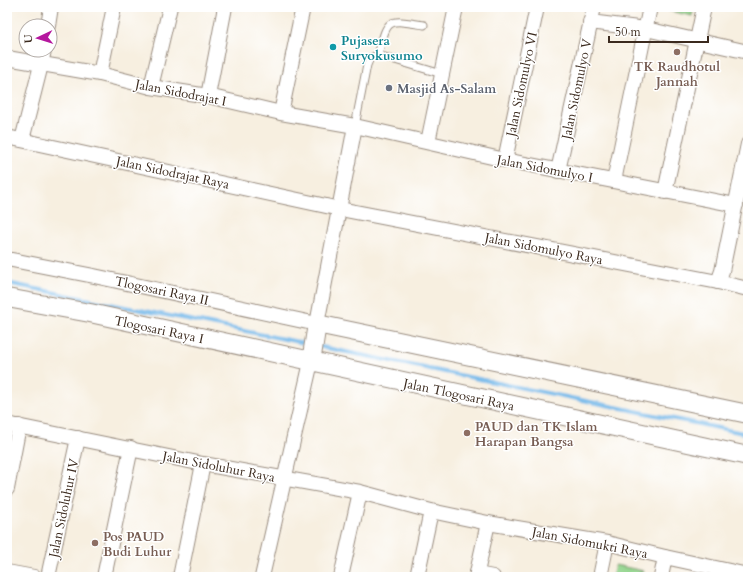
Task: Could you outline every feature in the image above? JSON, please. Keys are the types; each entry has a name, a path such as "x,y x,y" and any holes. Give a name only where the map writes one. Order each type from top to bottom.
{"street":[{"path":"49,18 51,7"},
{"path":"100,74 114,7"},
{"path":"151,87 170,7"},
{"path":"208,96 225,7"},
{"path":"280,113 303,7"},
{"path":"428,142 456,7"},
{"name":"Jalan Sidomulyo VI","path":"505,160 537,7"},
{"name":"Jalan Sidomulyo V","path":"558,171 594,7"},
{"path":"614,181 650,7"},
{"path":"665,192 704,7"},
{"path":"590,22 646,30 748,52"},
{"name":"Jalan Sidodrajat I","path":"7,58 100,74 151,87 208,96 280,113 355,126"},
{"path":"22,140 42,58"},
{"path":"262,577 312,359 316,328 355,126"},
{"name":"Jalan Sidomulyo I","path":"355,126 558,171 736,205"},
{"name":"Jalan Sidodrajat Raya","path":"7,137 340,209"},
{"path":"718,282 722,270 748,144"},
{"name":"Jalan Sidomulyo Raya","path":"340,209 718,282 748,290"},
{"name":"Tlogosari Raya II","path":"7,259 94,276 316,328"},
{"name":"Tlogosari Raya I","path":"7,298 90,313 312,359"},
{"path":"316,328 748,414"},
{"name":"Jalan Tlogosari Raya","path":"312,359 748,456"},
{"path":"7,489 13,425"},
{"name":"Jalan Sidoluhur Raya","path":"13,425 203,464 360,492 431,511"},
{"name":"Jalan Sidoluhur IV","path":"48,577 78,438"},
{"path":"104,577 131,448"},
{"path":"180,577 203,464"},
{"path":"341,577 360,492"},
{"path":"417,577 431,511"},
{"name":"Jalan Sidomukti Raya","path":"431,511 488,523 607,543 748,575"},
{"path":"488,523 476,575 493,577"},
{"path":"600,577 607,543"},
{"path":"661,577 665,557"},
{"path":"7,572 34,577"}],"lane":[{"path":"378,55 384,31 389,24 395,22 424,25"},
{"path":"355,126 367,65 370,58 378,55 442,74"}],"green space":[{"path":"694,7 692,16 656,8"},
{"path":"615,565 644,571 643,577 612,577"}],"waterway":[{"path":"7,283 309,344"},
{"path":"317,346 748,434"}],"place":[{"name":"Pujasera Suryokusumo","path":"333,47"},
{"name":"TK Raudhotul Jannah","path":"677,52"},
{"name":"Masjid As-Salam","path":"389,88"},
{"name":"PAUD dan TK Islam Harapan Bangsa","path":"467,433"},
{"name":"Pos PAUD Budi Luhur","path":"95,543"}]}
